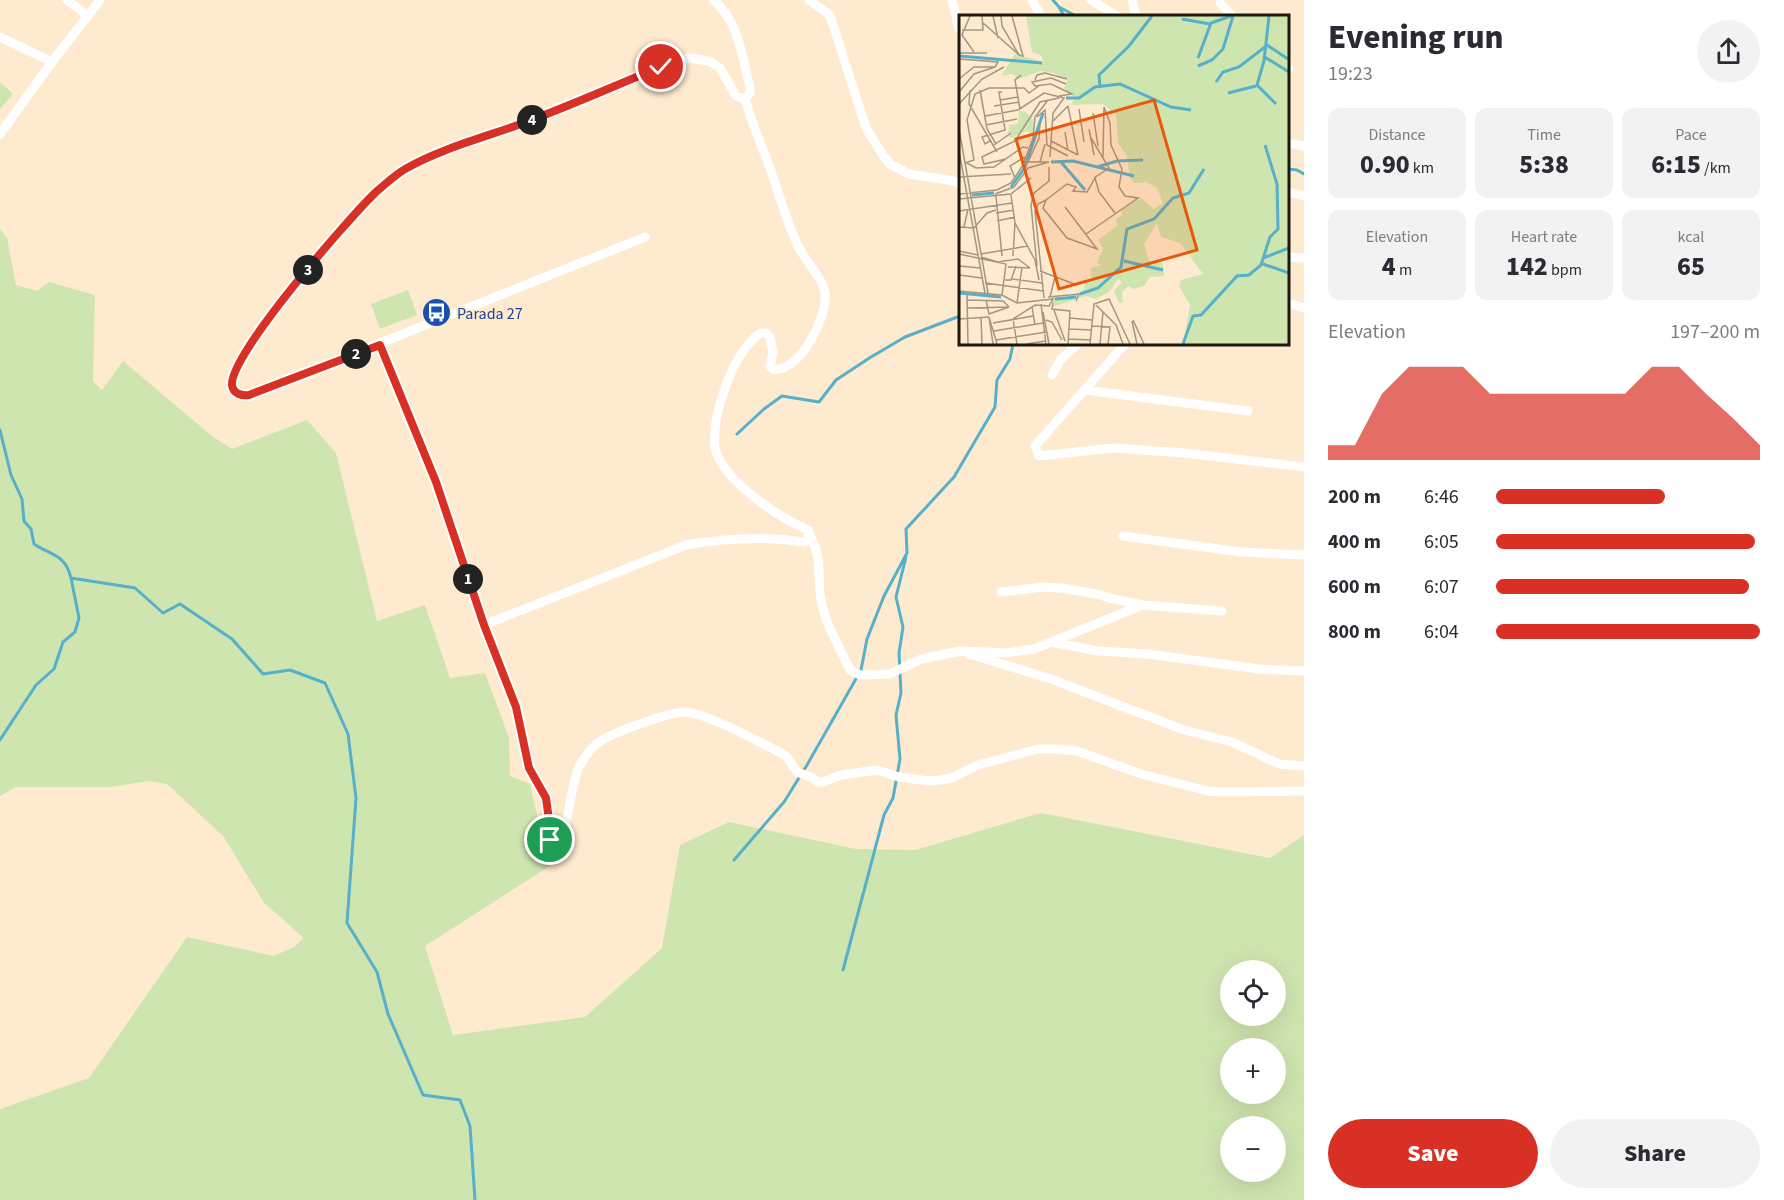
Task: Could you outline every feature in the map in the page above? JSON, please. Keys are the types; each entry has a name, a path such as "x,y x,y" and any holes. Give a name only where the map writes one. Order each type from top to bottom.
{"street":[{"path":"67,0 88,16"},
{"path":"0,134 100,0"},
{"path":"713,0 725,12 736,35 750,88 750,93 745,99"},
{"path":"809,0 830,15 866,128 884,157 890,164 909,174 959,184"},
{"path":"952,0 959,29"},
{"path":"1032,0 1040,15"},
{"path":"1091,0 1104,13"},
{"path":"1131,0 1136,15"},
{"path":"1219,2 1231,15"},
{"path":"0,37 52,62"},
{"path":"645,237 448,318 249,395 238,394 232,385 236,370 252,341 276,306 356,213 376,192 408,167 689,58 699,58 720,68 736,96 745,99"},
{"path":"745,99 782,209 801,252 824,289 825,305 812,340 805,350 785,368 779,370 770,366 773,353 770,337 766,333 760,333 753,338 733,367 727,382 714,430 715,447 722,463 738,482 774,512 809,531 820,570 820,600 850,670 860,675 890,674 921,659 961,651 1006,653 1034,649 1049,641 1143,605"},
{"path":"1289,142 1304,146"},
{"path":"1289,192 1304,196"},
{"path":"1289,257 1304,258"},
{"path":"1289,304 1304,308"},
{"path":"380,345 436,482 484,625 516,707 529,768 546,798 550,844 553,847 557,846 562,839 580,766 594,746 615,734 662,717 684,712 717,723 779,752 786,756 796,772 818,782 877,770 907,778 941,780 951,778 978,765 1038,749 1057,749 1077,751 1141,774 1208,791 1304,790"},
{"path":"1052,375 1061,359 1077,345"},
{"path":"1124,345 1035,446 1039,456 1113,448 1184,453 1304,467"},
{"path":"1085,390 1248,411"},
{"path":"484,625 686,545 717,539 775,538 804,542 810,536"},
{"path":"1123,536 1241,552 1304,555"},
{"path":"1001,592 1043,587 1062,588 1143,605 1222,611"},
{"path":"1049,641 1098,651 1148,654 1259,669 1304,671"},
{"path":"961,651 1052,679 1184,730 1232,742 1279,764 1304,766"}],"green space":[{"path":"0,82 13,94 0,109"},
{"path":"0,229 7,238 16,285 37,291 49,282 95,295 93,381 102,390 123,361 212,436 232,449 307,420 336,453 377,621 425,605 450,678 485,673 509,738 510,776 530,784 538,819 537,850 556,862 425,946 453,1035 585,1017 662,948 680,845 729,822 856,849 915,850 1041,813 1270,858 1304,835 1304,1200 0,1200 0,1109 89,1078 187,937 274,956 294,947 304,938 264,903 224,837 167,784 149,781 110,787 16,787 0,796"},
{"path":"408,290 417,315 380,329 371,304"}],"waterway":[{"path":"1053,0 1059,7 1074,15"},
{"path":"1059,7 1063,15"},
{"path":"1289,169 1304,174"},
{"path":"737,434 782,396 819,402 836,380 871,357 905,337 959,316"},
{"path":"734,860 784,802 861,670 867,639 884,596 907,553 906,529 954,477 995,407 997,380 1010,359 1013,345"},
{"path":"0,430 11,475 22,499 24,521 31,529 34,544 61,560 71,578 135,588 163,613 180,604 232,639 263,674 290,670 325,683 348,734 356,798 347,923 377,972 388,1014 423,1095 460,1100 470,1126 475,1200"},
{"path":"843,970 884,815 893,798 900,759 896,715 901,693 899,653 903,627 896,597 906,557"},
{"path":"0,740 36,685 54,669 63,642 75,632 79,618 71,578"}],"place":[{"name":"Parada 27","path":"436,313"}],"route":[{"path":"550,840 549,808 529,768 516,707 484,625 436,482 380,345 249,395 243,396 234,391 233,377 252,341 276,306 356,213 376,192 408,167 458,146 527,122 661,67"}]}
